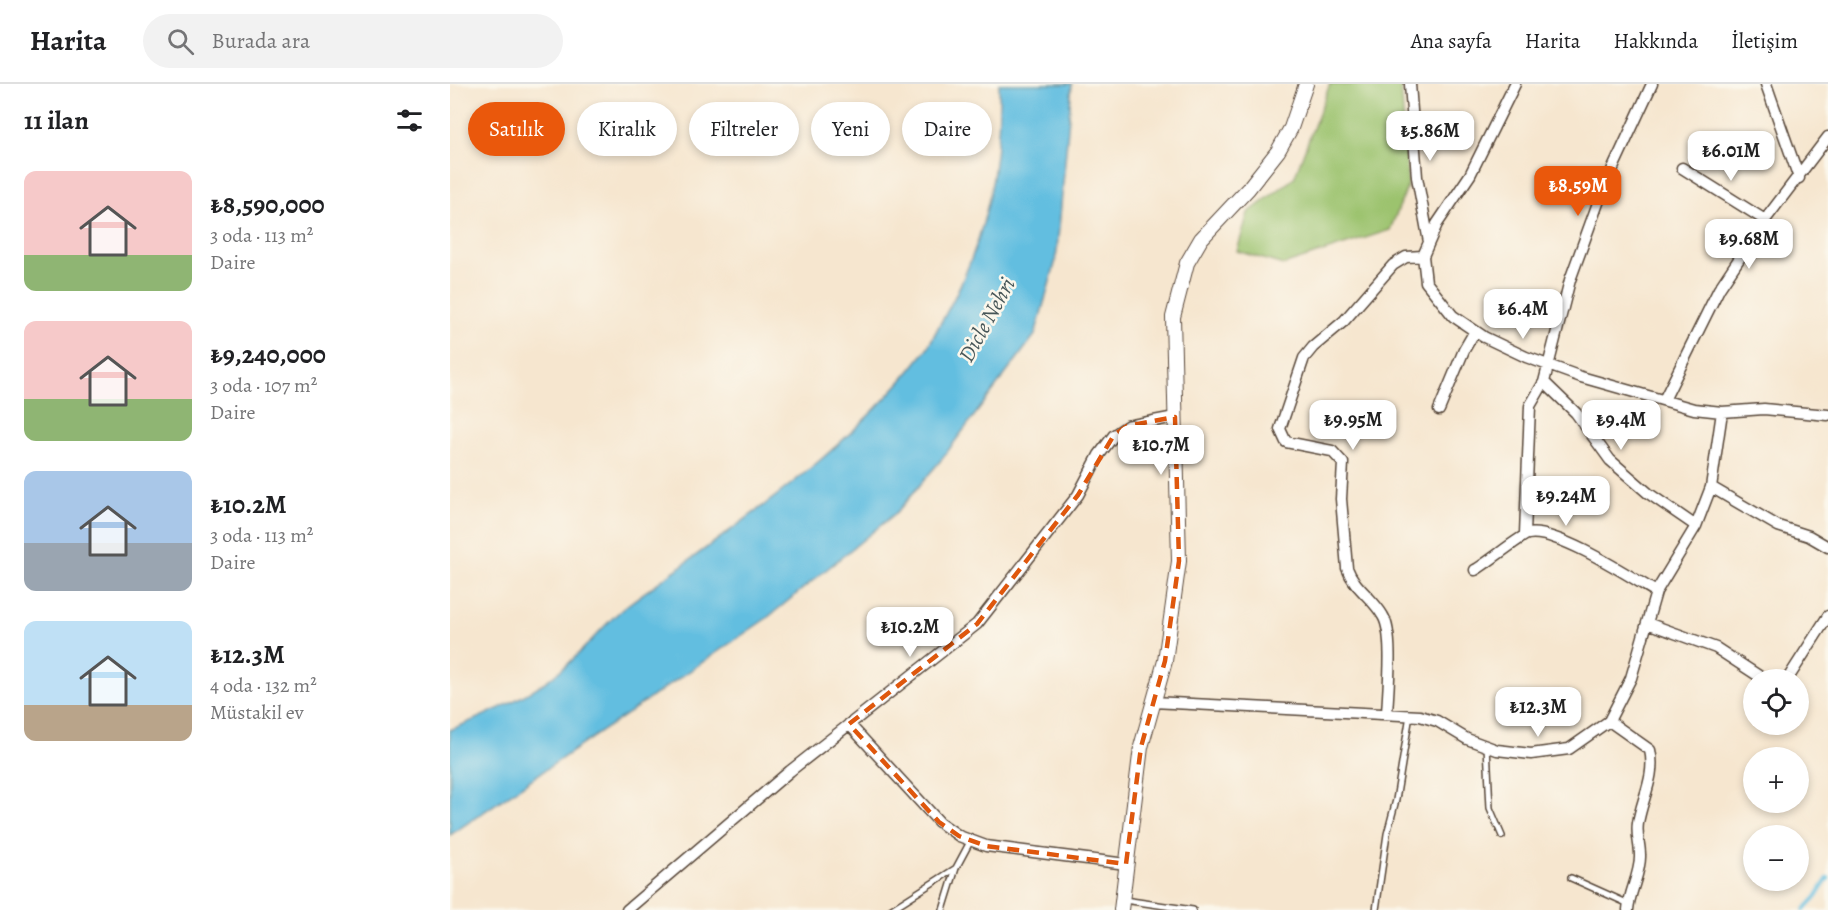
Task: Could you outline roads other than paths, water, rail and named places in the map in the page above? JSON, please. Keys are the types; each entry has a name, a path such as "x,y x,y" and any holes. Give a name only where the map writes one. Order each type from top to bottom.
{"street":[{"path":"1122,905 1141,747 1165,661 1179,561 1173,317 1187,263 1201,239 1248,189 1278,151 1292,128 1306,84"},
{"path":"1410,84 1417,177 1429,242"},
{"path":"1515,84 1470,175 1437,224 1423,256 1426,282 1454,316 1475,331 1526,357 1694,410 1722,412 1764,409 1828,415"},
{"path":"1525,534 1530,406 1544,382 1570,280 1598,203 1652,84"},
{"path":"1766,84 1799,178"},
{"path":"1664,400 1719,289 1765,220 1828,137"},
{"path":"1682,168 1765,220"},
{"path":"1388,714 1388,640 1385,619 1350,578 1347,568 1341,499 1343,463 1332,451 1286,442 1280,429 1304,358 1313,347 1344,321 1393,265 1406,257 1423,256"},
{"path":"1439,410 1464,350 1475,331"},
{"path":"1544,382 1576,413 1610,460 1648,493 1696,526"},
{"path":"1153,702 1410,715 1437,721 1467,739 1497,750 1531,754 1569,749 1609,721 1631,678 1656,592 1696,526 1711,487 1722,412"},
{"path":"627,910 849,724 977,624 1078,495 1099,455 1114,435 1127,426 1175,417"},
{"path":"1711,487 1778,526 1809,536 1828,547"},
{"path":"1475,570 1494,560 1525,534 1553,537 1587,553 1656,592"},
{"path":"1794,669 1828,616"},
{"path":"1647,623 1716,648 1748,669"},
{"path":"1609,721 1650,750 1653,763 1638,822 1637,842 1640,856 1628,907"},
{"path":"849,724 939,822 970,840 996,847 1126,864"}],"lane":[{"path":"1376,910 1387,834 1396,800 1410,715"},
{"path":"1487,746 1490,808 1502,836"},
{"path":"943,910 956,868 970,840"},
{"path":"890,910 956,868"},
{"path":"1571,878 1628,907"},
{"path":"1122,905 1193,910"}],"water":[{"name":"Dicle Nehri","path":"999,84 1072,84 1056,260 1035,335 941,460 897,512 767,618 450,835 450,730 512,702 555,675 621,610 747,519 823,457 893,390 926,350 958,291 980,235 988,206 997,146"}],"waterway":[{"path":"1804,910 1828,878"}]}
